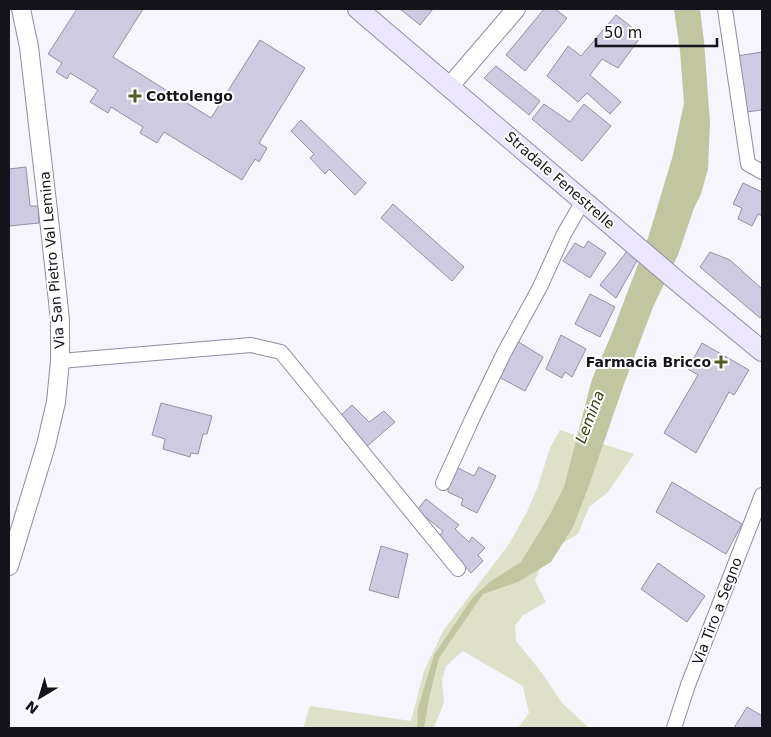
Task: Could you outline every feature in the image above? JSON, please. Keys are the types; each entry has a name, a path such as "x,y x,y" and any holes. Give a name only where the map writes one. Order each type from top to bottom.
{"main road":[{"name":"Stradale Fenestrelle","path":"358,9 677,281 762,350"}],"street":[{"name":"Via San Pietro Val Lemina","path":"9,566 46,445 56,402 60,362 60,320 50,228 29,47 21,9"},
{"path":"450,86 516,9"},
{"path":"725,9 748,164 762,172"},
{"path":"443,483 504,353 540,287 564,234 583,201"},
{"path":"60,362 250,345 281,352 458,569"},
{"name":"Via Tiro a Segno","path":"674,728 688,685 762,495"}],"shaded area":[{"path":"560,430 634,454 608,492 589,507 578,534 544,557 535,581 546,602 522,616 515,626 516,641 542,673 562,703 589,728 518,728 529,713 523,686 463,651 446,666 442,681 444,702 434,728 303,728 310,706 411,721 424,671 443,631 509,544 527,512 538,486 550,448"}],"water":[{"name":"Lemina","path":"674,9 700,9 710,122 708,169 701,194 694,208 678,255 653,307 573,527 551,562 518,582 483,594 439,658 424,728 417,728 418,708 434,655 473,597 491,581 521,562 548,518 564,487 592,379 610,338 648,238 673,155 684,103 680,51"}],"building":[{"name":"Cottolengo","path":"77,9 143,9 113,57 211,118 260,40 305,68 259,143 267,148 259,162 255,159 242,180 164,132 157,143 140,133 143,127 111,107 108,113 90,102 98,90 70,73 67,79 56,72 62,63 48,54"},
{"path":"400,9 433,9 420,25"},
{"path":"544,9 555,9 567,18 525,71 506,55"},
{"path":"616,15 642,35 618,68 602,59 590,75 621,102 610,114 587,93 578,102 547,76 568,46 581,56"},
{"path":"762,52 762,110 746,112 737,56"},
{"path":"496,66 540,101 529,115 484,78"},
{"path":"544,104 570,122 584,104 611,126 582,161 532,119"},
{"path":"301,120 366,183 355,195 329,169 325,174 310,158 314,154 291,131"},
{"path":"26,167 30,206 38,206 39,223 9,226 9,169"},
{"path":"743,183 762,192 762,216 758,214 752,226 738,219 742,208 733,204"},
{"path":"393,204 464,267 452,281 381,218"},
{"path":"588,241 606,253 590,278 563,261 575,243 584,248"},
{"path":"629,249 639,257 616,298 600,285"},
{"path":"710,252 730,260 762,289 762,315 760,318 700,267"},
{"path":"590,294 615,307 600,337 575,324"},
{"path":"561,335 586,349 572,377 565,372 562,378 546,369"},
{"path":"517,341 543,357 525,391 499,377"},
{"path":"702,343 749,370 734,395 729,392 696,453 664,433 698,375 688,369"},
{"path":"161,403 212,416 207,434 203,434 198,454 191,453 190,457 163,449 165,439 152,435"},
{"path":"352,405 369,422 384,411 395,422 365,448 340,416"},
{"path":"456,467 474,476 479,467 496,476 477,513 461,505 463,499 448,492 448,483"},
{"path":"672,482 742,524 726,554 656,512"},
{"path":"426,499 459,525 455,529 469,542 472,537 485,548 478,555 483,561 471,573 439,537 443,531 417,510"},
{"path":"381,546 408,554 398,598 369,590"},
{"path":"658,563 705,596 687,622 641,589"},
{"path":"747,707 762,716 762,728 734,728"}],"place":[{"name":"Cottolengo","path":"135,96"},
{"name":"Farmacia Bricco","path":"721,362"}]}
